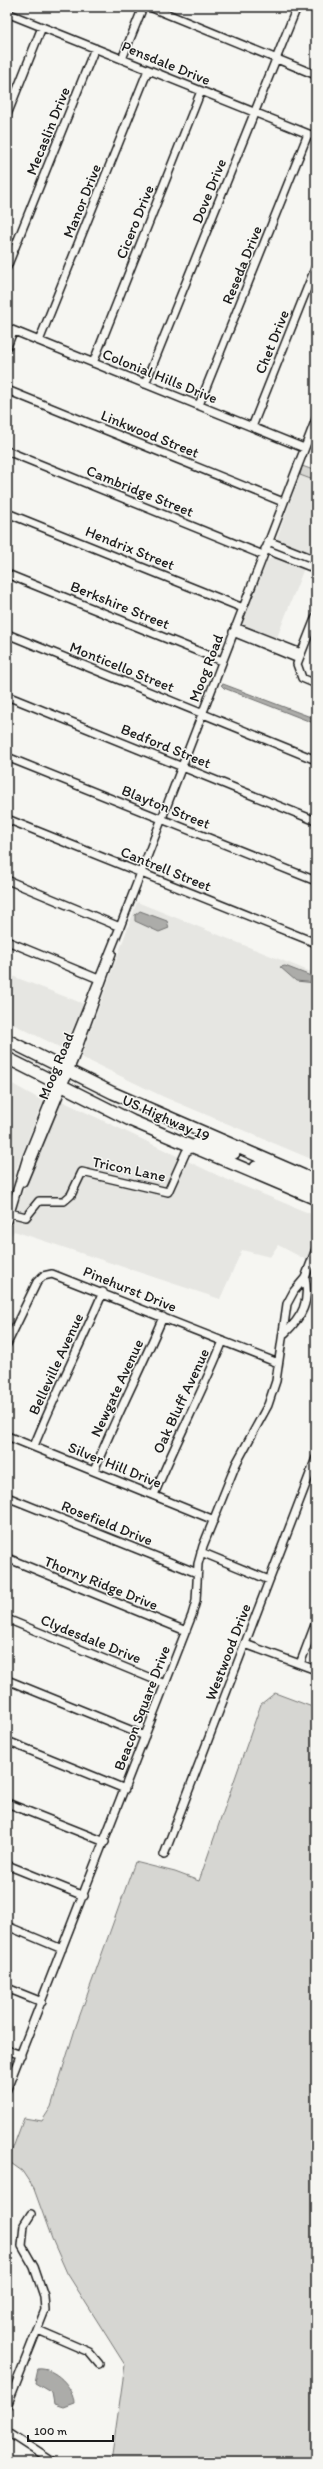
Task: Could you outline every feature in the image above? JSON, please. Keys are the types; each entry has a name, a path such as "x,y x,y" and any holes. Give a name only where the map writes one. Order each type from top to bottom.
{"highway":[{"name":"US Highway 19","path":"7,1040 66,1071 316,1181"},
{"name":"US Highway 19","path":"7,1058 132,1121 316,1199"},
{"path":"194,1147 203,1143 234,1153 249,1152"},
{"path":"236,1165 254,1166 274,1172 316,1190"}],"street":[{"path":"122,59 143,7"},
{"path":"150,7 316,75"},
{"name":"Dove Drive","path":"145,384 297,7"},
{"name":"Pensdale Drive","path":"7,13 316,137"},
{"path":"7,115 42,27"},
{"name":"Mecaslin Drive","path":"7,267 95,48"},
{"name":"Manor Drive","path":"39,341 148,70"},
{"name":"Cicero Drive","path":"92,363 201,91"},
{"name":"Reseda Drive","path":"199,406 308,134"},
{"name":"Chet Drive","path":"252,427 316,266"},
{"path":"7,347 10,329"},
{"name":"Colonial Hills Drive","path":"10,329 304,448"},
{"name":"Linkwood Street","path":"7,390 284,502"},
{"name":"Moog Road","path":"7,1221 27,1158 66,1071 120,926 304,448 313,436 316,419"},
{"name":"Cambridge Street","path":"7,452 264,552 316,570"},
{"name":"Hendrix Street","path":"7,513 243,608"},
{"path":"268,541 316,560"},
{"name":"Berkshire Street","path":"7,574 222,661"},
{"path":"315,620 300,656 297,670 302,678 316,684"},
{"path":"234,629 300,656"},
{"name":"Monticello Street","path":"7,634 316,760"},
{"name":"Bedford Street","path":"7,696 316,821"},
{"name":"Blayton Street","path":"7,757 316,881"},
{"name":"Cantrell Street","path":"7,819 316,943"},
{"path":"7,880 120,926"},
{"path":"7,942 100,980"},
{"name":"Tricon Lane","path":"10,1213 26,1217 37,1202 41,1200 64,1201 71,1195 82,1172 168,1192 186,1152 194,1147"},
{"name":"Beacon Square Drive","path":"7,2089 84,1896 186,1631 196,1601 197,1573 201,1552 236,1464 268,1405 276,1381 278,1363 285,1332 286,1310 290,1297 305,1278 316,1249"},
{"name":"Pinehurst Drive","path":"7,1344 34,1286 43,1276 57,1274 278,1363"},
{"name":"Beacon Square Drive","path":"285,1332 295,1324 303,1311 307,1295 305,1278"},
{"name":"Belleville Avenue","path":"34,1446 56,1392 79,1350 103,1292"},
{"name":"Newgate Avenue","path":"94,1471 118,1412 140,1370 164,1317"},
{"name":"Oak Bluff Avenue","path":"154,1495 174,1445 201,1394 223,1341"},
{"name":"Silver Hill Drive","path":"7,1436 214,1520"},
{"name":"Westwood Drive","path":"164,1855 316,1458"},
{"name":"Rosefield Drive","path":"7,1497 197,1573"},
{"path":"201,1552 269,1580"},
{"name":"Thorny Ridge Drive","path":"7,1558 186,1631"},
{"name":"Clydesdale Drive","path":"7,1619 165,1684"},
{"path":"300,1664 316,1622"},
{"path":"245,1644 316,1670"},
{"path":"7,1680 145,1736"},
{"path":"7,1742 125,1789"},
{"path":"7,1803 105,1842"},
{"path":"7,1865 84,1896"},
{"path":"7,1926 62,1949"},
{"path":"7,1988 42,2002"},
{"path":"7,2050 21,2055"},
{"path":"7,2406 45,2310 44,2296 34,2267 22,2246 24,2225 31,2214"},
{"path":"38,2330 89,2352 99,2364"},
{"path":"7,2432 52,2462"}],"shaded area":[{"path":"302,466 316,471 316,481 300,475"},
{"path":"300,475 316,481 316,537 309,554 279,541 277,538"},
{"path":"273,557 304,568 276,640 245,628 243,623 267,561"},
{"path":"223,684 316,719 316,724 224,688 221,685"},
{"path":"137,902 316,974 316,1161 164,1097 81,1057"},
{"path":"140,911 167,921 169,928 159,932 135,921 135,915"},
{"path":"285,966 316,978 316,983 296,981 280,967"},
{"path":"7,974 84,1004 63,1049 7,1021"},
{"path":"7,1081 43,1101 7,1192"},
{"path":"60,1100 221,1177 316,1216 316,1265 278,1245 270,1257 242,1250 220,1299 14,1231 7,1242 7,1231"},
{"path":"275,1693 315,1708 316,1705 316,2462 111,2462 125,2365 67,2273 52,2239 34,2189 22,2171 8,2161 24,2118 42,2121 51,2107 76,2026 135,1862 175,1872 199,1881 261,1704"},
{"path":"38,2369 50,2371 62,2379 71,2391 74,2403 63,2407 54,2404 52,2393 35,2383"}]}
